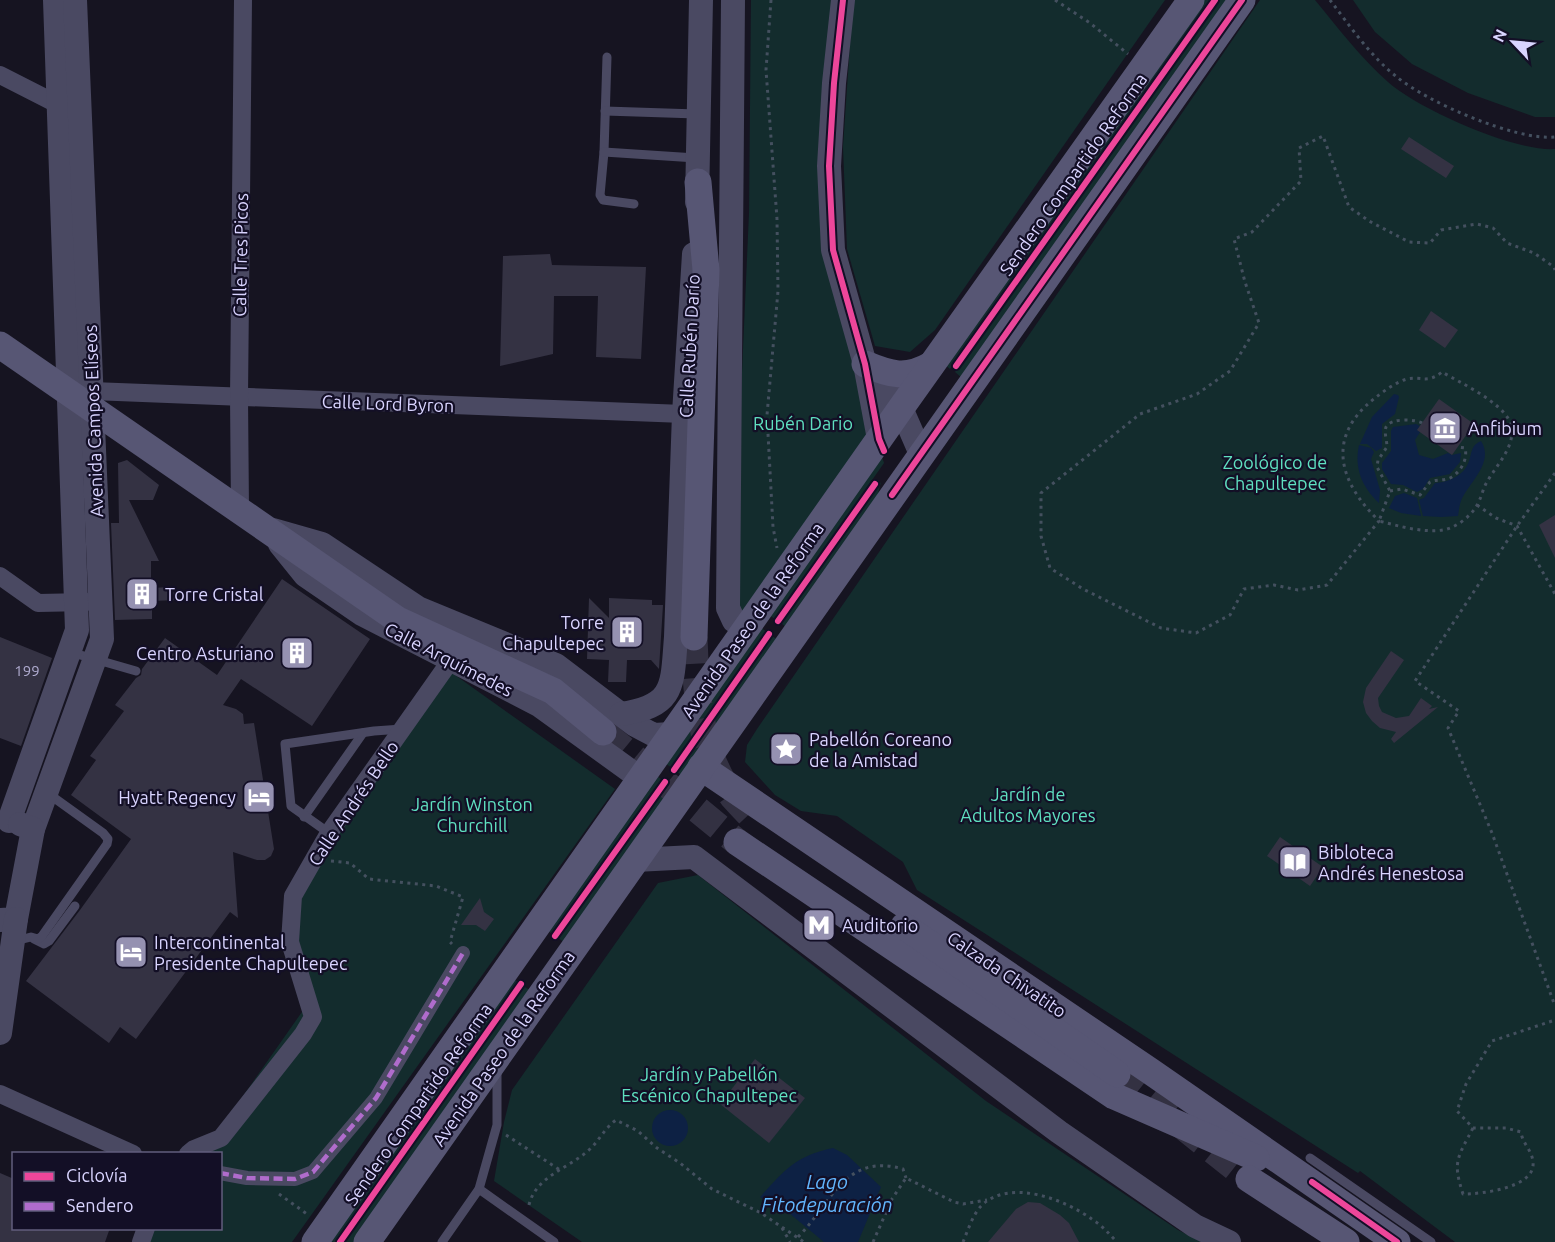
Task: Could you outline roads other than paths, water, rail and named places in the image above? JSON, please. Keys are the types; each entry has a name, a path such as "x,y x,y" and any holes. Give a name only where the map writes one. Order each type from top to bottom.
{"main road":[{"name":"Avenida Paseo de la Reforma","path":"315,1242 931,365 1191,0"},
{"name":"Avenida Paseo de la Reforma","path":"367,1242 1242,0"},
{"path":"694,637 706,270 698,170"},
{"name":"Calle Arquímedes","path":"0,345 84,397 240,510 398,620 553,691 612,723"},
{"path":"865,364 884,372 900,375 916,373 931,365"},
{"name":"Calzada Chivatito","path":"701,767 1311,1170 1397,1242"},
{"path":"758,824 1117,1074"},
{"name":"Calzada Chivatito","path":"737,842 1114,1096 1311,1170"},
{"path":"1249,1179 1346,1242"}],"street":[{"name":"Avenida Campos Elíseos","path":"16,930 33,830 102,639 101,601 84,397 69,106 56,0"},
{"name":"Avenida Campos Elíseos","path":"69,106 75,0"},
{"name":"Calle Tres Picos","path":"240,510 243,0"},
{"name":"Calle Rubén Darío","path":"612,723 658,704 668,692 674,668 684,414 698,170 701,0"},
{"name":"Calle Rubén Darío","path":"733,0 728,608 734,621 746,628"},
{"path":"843,0 834,83 829,166 833,250 865,364 879,439"},
{"path":"0,75 69,106"},
{"path":"865,364 901,408 921,454"},
{"name":"Avenida Campos Elíseos","path":"4,821 77,630 84,397"},
{"name":"Calle Lord Byron","path":"84,397 239,397 684,414"},
{"name":"Calle Arquímedes","path":"267,529 305,575 362,614 539,705 640,778"},
{"path":"0,576 38,603 76,604 101,601"},
{"name":"Calle Andrés Bello","path":"190,1152 221,1138 303,1034 313,1017 290,942 293,896 329,833 451,660"},
{"name":"Calle Arquímedes","path":"612,723 654,735 671,734"},
{"path":"4,821 33,830"},
{"path":"635,860 694,857 1059,1132 1196,1226 1229,1242"},
{"path":"0,1033 16,930"},
{"path":"222,1173 247,1178 295,1179 313,1172 376,1098 462,953"},
{"path":"0,1094 129,1152"}],"lane":[{"path":"607,57 604,152 600,195 603,200 634,204"},
{"path":"605,111 699,114"},
{"path":"604,152 663,157 698,170"},
{"path":"70,652 136,671"},
{"path":"329,833 291,806 285,744 404,729"},
{"path":"304,817 363,733"},
{"path":"16,930 42,936 104,849 108,839 46,792"},
{"path":"16,930 44,944 49,941 75,906"},
{"path":"442,1242 479,1189 497,1125 497,1056"},
{"path":"1311,1170 1431,1242"},
{"path":"479,1189 554,1242"}],"water":[{"path":"1394,394 1399,397 1395,414 1382,424 1382,448 1376,451 1367,444 1360,444 1372,417"},
{"path":"1416,424 1420,426 1417,430 1420,432 1415,440 1419,455 1433,459 1448,453 1452,455 1461,453 1460,462 1450,474 1430,478 1423,489 1417,492 1403,485 1391,484 1382,469 1382,463 1391,451 1393,427"},
{"path":"1481,441 1485,457 1483,465 1464,494 1458,516 1423,516 1419,500 1424,498 1435,483 1451,480 1464,471 1474,447"},
{"path":"1359,445 1371,448 1374,452 1371,459 1380,490 1379,503 1361,477 1358,462"},
{"path":"1404,493 1417,498 1421,516 1401,513 1389,508 1395,496"},
{"path":"670,1110 683,1115 688,1128 683,1141 670,1146 657,1141 652,1128 657,1115"},
{"name":"Lago Fitodepuración","path":"833,1148 847,1155 881,1187 858,1242 824,1242 789,1213 760,1197 792,1165 809,1155"}],"tunnel":[{"path":"694,637 698,699 706,741 713,761 733,797 758,824"},
{"path":"603,732 737,842"},
{"path":"1117,1074 1249,1179"}],"place":[{"name":"Anfibium","path":"1445,428"},
{"name":"Torre Cristal","path":"142,594"},
{"name":"Torre Chapultepec","path":"627,632"},
{"name":"Centro Asturiano","path":"297,653"},
{"name":"Pabellón Coreano de la Amistad","path":"786,749"},
{"name":"Hyatt Regency","path":"259,797"},
{"name":"Bibloteca Andrés Henestosa","path":"1295,862"},
{"name":"Auditorio","path":"819,925"},
{"name":"Intercontinental Presidente Chapultepec","path":"131,952"}],"park label":[{"name":"Rubén Dario","path":"803,423"},
{"name":"Zoológico de Chapultepec","path":"1275,472"},
{"name":"Jardín de Adultos Mayores","path":"1028,804"},
{"name":"Jardín Winston Churchill","path":"472,814"},
{"name":"Jardín y Pabellón Escénico Chapultepec","path":"709,1084"}]}
